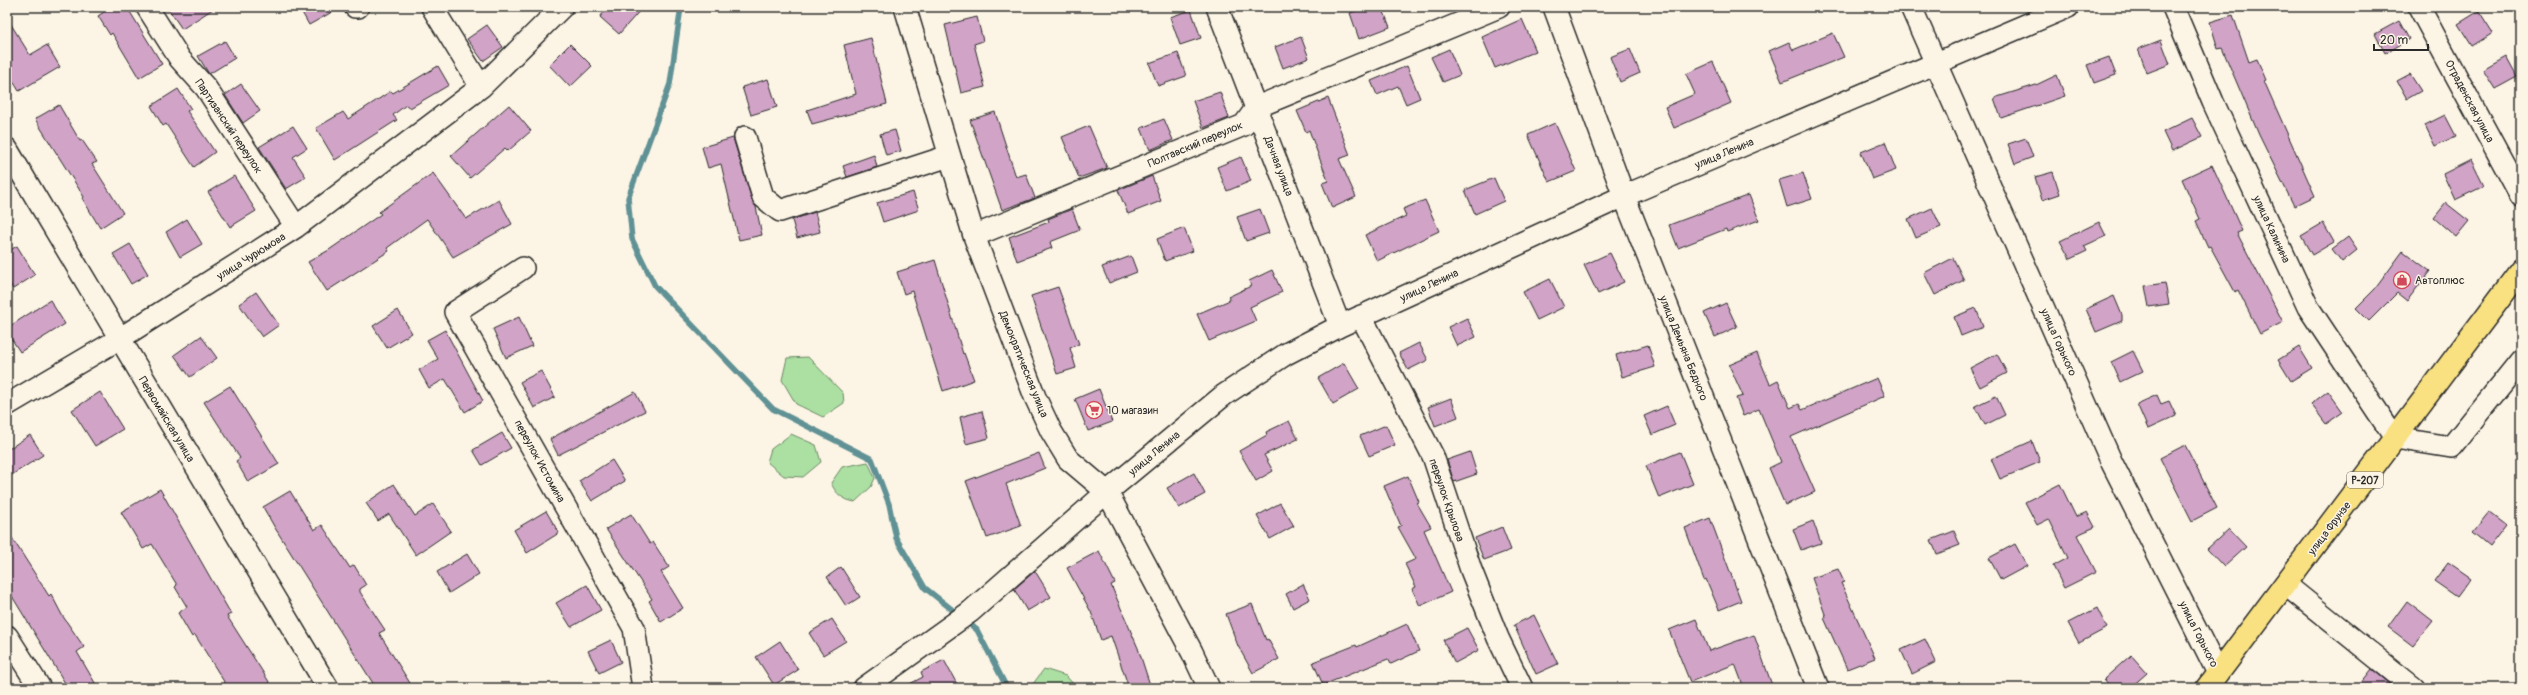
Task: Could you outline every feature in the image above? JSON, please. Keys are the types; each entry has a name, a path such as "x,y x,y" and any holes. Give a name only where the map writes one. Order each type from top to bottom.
{"main road":[{"name":"улица Фрунзе","path":"2212,680 2286,585 2521,270"}],"street":[{"name":"Партизанский переулок","path":"147,7 180,59 206,88 296,227"},
{"path":"432,7 481,87"},
{"name":"улица Чурюмова","path":"7,405 119,339 296,227 481,87 562,7"},
{"name":"Демократическая улица","path":"905,7 974,236 1051,431 1068,459 1107,492 1192,652 1208,688"},
{"name":"Дачная улица","path":"1217,7 1340,326"},
{"name":"Полтавский переулок","path":"974,236 1244,125 1257,108 1499,7"},
{"name":"улица Демьяна Бедного","path":"1554,7 1624,196 1818,688"},
{"name":"улица Горького","path":"1911,7 1937,63 2112,463 2212,680"},
{"name":"улица Ленина","path":"864,688 970,612 1107,492 1224,395 1286,354 1340,326 1624,196 2068,7"},
{"name":"улица Калинина","path":"2173,7 2217,109 2308,307 2395,438"},
{"name":"Отраденская улица","path":"2419,7 2521,196"},
{"path":"745,137 763,197 780,211 949,156"},
{"name":"Первомайская улица","path":"7,149 328,688"},
{"name":"переулок Истомина","path":"523,268 455,312 634,628 643,688"},
{"name":"переулок Крылова","path":"1362,316 1433,456 1471,570 1498,638 1522,688"},
{"path":"2395,438 2451,448 2521,360"},
{"path":"2286,585 2414,688"},
{"path":"7,636 40,688"}],"green space":[{"path":"808,357 843,393 844,403 823,417 796,404 782,380 787,358"},
{"path":"791,434 816,445 821,462 803,477 784,476 767,462 771,449"},
{"path":"868,462 875,478 871,487 855,502 840,496 831,483 842,467"},
{"path":"1044,669 1066,676 1077,688 1030,688"}],"building":[{"path":"111,7 127,7 162,64 139,78 112,33 110,35 98,16"},
{"path":"167,7 216,7 182,29"},
{"path":"299,7 341,7 309,25"},
{"path":"608,7 643,7 619,34 600,17"},
{"path":"1368,7 1382,7 1390,27 1359,39 1350,13"},
{"path":"1191,10 1201,38 1180,45 1170,17"},
{"path":"2479,11 2493,33 2472,46 2458,24"},
{"path":"2233,15 2249,62 2257,59 2266,80 2264,81 2315,196 2294,206 2259,135 2222,48 2218,49 2210,22"},
{"path":"977,17 983,41 974,44 985,87 961,93 945,25"},
{"path":"7,18 30,55 47,45 60,67 19,91 7,71"},
{"path":"1522,19 1536,51 1495,68 1482,37"},
{"path":"2399,21 2409,39 2385,53 2375,34"},
{"path":"487,25 503,47 483,61 467,39"},
{"path":"1833,33 1844,57 1782,82 1769,51 1789,42 1793,50"},
{"path":"1301,37 1309,58 1283,68 1275,47"},
{"path":"871,38 887,104 812,124 807,110 856,94 844,45"},
{"path":"2161,40 2170,64 2147,73 2138,49"},
{"path":"225,41 235,58 209,74 198,56"},
{"path":"570,44 592,66 570,87 549,65"},
{"path":"1449,49 1460,75 1443,82 1431,57"},
{"path":"1630,49 1640,73 1620,82 1610,57"},
{"path":"1178,53 1186,76 1158,86 1149,63"},
{"path":"2109,57 2116,75 2094,83 2087,65"},
{"path":"2506,57 2517,77 2495,89 2483,70"},
{"path":"1713,62 1731,103 1674,128 1665,107 1695,94 1686,74"},
{"path":"438,66 449,85 410,108 406,105 393,115 397,120 335,160 316,128 343,112 348,119 391,91 393,93"},
{"path":"1407,66 1420,98 1406,104 1398,86 1377,95 1371,81"},
{"path":"2410,74 2421,91 2407,99 2397,81"},
{"path":"2057,75 2065,96 2001,118 1994,98 2036,85"},
{"path":"768,79 777,107 751,115 742,87"},
{"path":"241,84 260,111 243,123 225,95"},
{"path":"178,89 191,109 187,111 215,152 194,167 166,124 163,126 151,106"},
{"path":"1220,92 1229,118 1203,128 1193,101"},
{"path":"1328,98 1350,155 1339,159 1356,197 1332,208 1322,183 1328,181 1309,130 1306,132 1297,111"},
{"path":"59,105 80,141 82,140 97,162 92,164 123,213 100,228 82,198 84,197 35,119"},
{"path":"509,105 531,131 508,151 505,148 470,178 451,156"},
{"path":"995,112 1016,177 1026,174 1035,198 1002,210 970,120"},
{"path":"2445,115 2456,136 2435,146 2425,125"},
{"path":"2192,118 2202,137 2172,151 2163,132"},
{"path":"1164,119 1173,140 1150,150 1141,128"},
{"path":"1555,123 1576,171 1549,182 1528,135"},
{"path":"293,126 307,148 293,157 306,177 286,189 259,147"},
{"path":"1089,126 1107,168 1079,178 1062,137"},
{"path":"895,130 901,151 886,155 880,134"},
{"path":"733,138 752,200 756,207 762,235 739,240 721,164 708,168 702,147"},
{"path":"2026,138 2033,157 2015,164 2008,144"},
{"path":"1885,142 1896,170 1872,179 1861,152"},
{"path":"874,155 877,167 847,177 843,166"},
{"path":"1241,157 1251,181 1227,191 1217,167"},
{"path":"2471,160 2484,186 2455,200 2443,174"},
{"path":"2212,165 2242,231 2237,233 2283,322 2260,334 2238,290 2235,292 2210,246 2208,247 2196,221 2200,219 2182,179"},
{"path":"2053,172 2060,194 2042,200 2035,177"},
{"path":"433,173 466,219 499,200 512,224 453,257 427,219 387,248 389,251 327,291 308,262 329,250 381,214 379,212"},
{"path":"1803,173 1812,199 1787,207 1779,180"},
{"path":"234,176 256,211 230,227 208,192"},
{"path":"1152,176 1161,201 1128,214 1118,190"},
{"path":"1494,178 1504,201 1475,214 1465,190"},
{"path":"913,192 919,210 883,222 877,203"},
{"path":"1749,195 1759,220 1727,232 1726,229 1678,248 1669,225"},
{"path":"1425,200 1439,231 1377,261 1365,235 1406,216 1403,209"},
{"path":"2446,203 2469,221 2456,237 2434,218"},
{"path":"1932,208 1941,227 1916,238 1908,219"},
{"path":"1072,209 1080,230 1050,242 1052,248 1017,261 1009,237 1049,222 1048,219"},
{"path":"1260,209 1269,233 1246,241 1237,217"},
{"path":"815,212 820,232 797,238 792,220"},
{"path":"187,219 202,244 180,257 166,232"},
{"path":"2099,222 2106,236 2084,246 2087,251 2070,259 2060,241"},
{"path":"2323,223 2334,242 2312,255 2301,236"},
{"path":"1184,228 1193,251 1165,261 1157,239"},
{"path":"2348,237 2357,250 2342,262 2332,249"},
{"path":"130,244 148,274 131,284 113,254"},
{"path":"17,246 35,275 13,289 7,279 7,252"},
{"path":"2403,251 2430,271 2407,301 2397,293 2369,321 2356,308 2375,289"},
{"path":"1610,253 1624,282 1598,294 1584,265"},
{"path":"1131,256 1137,272 1109,283 1102,267"},
{"path":"1953,258 1964,280 1935,295 1924,273"},
{"path":"935,260 963,354 964,353 974,380 943,391 912,291 904,294 897,272"},
{"path":"1272,270 1282,292 1250,307 1256,321 1209,341 1197,314 1230,300 1228,297 1251,286 1249,281"},
{"path":"1550,279 1564,307 1537,320 1523,292"},
{"path":"2165,283 2169,304 2149,307 2145,286"},
{"path":"1058,287 1079,344 1070,348 1076,368 1057,374 1031,296"},
{"path":"256,292 279,325 262,337 239,304"},
{"path":"2114,296 2122,315 2122,321 2096,332 2086,309"},
{"path":"50,300 65,324 20,352 7,332 7,328"},
{"path":"1726,303 1737,327 1715,337 1704,313"},
{"path":"1976,308 1983,327 1961,336 1954,317"},
{"path":"398,310 412,333 387,348 373,326"},
{"path":"519,317 532,346 506,358 493,329"},
{"path":"1467,318 1476,337 1457,346 1448,327"},
{"path":"445,330 483,401 465,412 445,379 429,388 419,370 438,359 427,340"},
{"path":"201,336 217,358 190,377 174,355"},
{"path":"1419,343 1428,360 1408,370 1399,353"},
{"path":"1648,345 1655,367 1622,377 1616,355"},
{"path":"2299,347 2312,368 2291,381 2278,360"},
{"path":"2133,351 2143,371 2120,382 2111,362"},
{"path":"1757,353 1770,384 1778,380 1790,408 1799,404 1802,410 1877,378 1885,396 1791,437 1815,492 1785,505 1769,468 1781,462 1759,409 1743,416 1736,398 1743,396 1729,365"},
{"path":"1997,354 2007,373 1980,387 1970,368"},
{"path":"1344,363 1359,389 1333,404 1318,378"},
{"path":"541,371 555,397 534,408 520,382"},
{"path":"230,386 279,464 248,482 236,461 240,458 204,402"},
{"name":"10 магазин","path":"1099,389 1112,422 1088,431 1075,399"},
{"path":"2328,391 2343,412 2326,424 2311,404"},
{"path":"100,392 123,429 95,446 72,410"},
{"path":"635,392 645,411 558,455 550,439"},
{"path":"2157,395 2161,404 2169,401 2176,416 2148,429 2137,404"},
{"path":"1996,396 2005,415 1985,425 1975,406"},
{"path":"1451,398 1458,417 1435,426 1428,407"},
{"path":"1667,406 1675,425 1652,435 1644,416"},
{"path":"982,411 989,438 966,444 960,417"},
{"path":"1289,421 1298,439 1264,455 1273,471 1256,481 1239,451 1267,435 1266,432"},
{"path":"1386,425 1395,445 1369,456 1360,436"},
{"path":"502,433 511,448 482,465 473,450"},
{"path":"30,435 43,455 7,478 7,450"},
{"path":"2032,441 2040,462 2000,479 1991,459"},
{"path":"2185,445 2217,508 2192,521 2160,458"},
{"path":"1470,452 1477,474 1454,482 1447,460"},
{"path":"1680,452 1693,484 1659,498 1646,466"},
{"path":"1039,453 1045,468 1006,484 1021,526 987,538 966,481"},
{"path":"612,460 625,481 592,501 579,481"},
{"path":"1194,473 1205,494 1179,508 1167,488"},
{"path":"1408,476 1419,502 1417,503 1431,527 1424,530 1451,592 1420,606 1412,589 1416,587 1405,564 1416,559 1398,527 1401,526 1384,486"},
{"path":"394,484 415,516 433,504 451,531 416,555 389,514 378,521 366,503"},
{"path":"2060,484 2076,517 2087,512 2095,527 2077,535 2096,572 2064,588 2053,566 2068,558 2049,519 2037,525 2025,502"},
{"path":"160,489 231,614 227,616 273,688 228,688 195,635 192,637 178,613 187,607 175,587 177,585 152,544 143,549 121,512"},
{"path":"290,491 314,530 322,525 350,568 354,565 366,585 360,589 360,592 385,630 379,633 413,688 376,688 275,528 263,507"},
{"path":"1280,503 1294,526 1270,539 1257,516"},
{"path":"546,511 559,533 527,553 514,530"},
{"path":"2489,512 2506,525 2489,547 2472,533"},
{"path":"631,514 650,544 653,542 669,567 661,572 683,608 661,622 649,601 652,599 606,529"},
{"path":"1710,518 1741,601 1719,610 1706,579 1704,580 1685,528"},
{"path":"1813,521 1821,543 1801,550 1793,529"},
{"path":"1502,527 1511,550 1484,560 1475,538"},
{"path":"2229,529 2246,547 2224,567 2207,549"},
{"path":"7,530 49,596 51,594 62,615 84,647 77,652 98,688 68,688 7,588"},
{"path":"1954,531 1960,545 1937,554 1931,540"},
{"path":"2015,544 2027,566 2001,580 1989,558"},
{"path":"1099,551 1115,583 1111,585 1138,648 1151,688 1129,688 1111,636 1101,640 1091,612 1067,568"},
{"path":"467,554 479,574 449,593 437,572"},
{"path":"2448,562 2471,578 2457,597 2434,581"},
{"path":"841,567 860,597 846,606 827,577"},
{"path":"1838,569 1844,582 1841,583 1875,658 1847,669 1824,618 1826,617 1812,578"},
{"path":"1035,571 1051,597 1027,611 1014,589"},
{"path":"1303,584 1310,599 1293,608 1286,594"},
{"path":"587,585 601,610 571,627 556,603"},
{"path":"2407,601 2433,621 2413,646 2388,627"},
{"path":"1252,604 1266,640 1268,639 1279,659 1253,673 1238,646 1226,614"},
{"path":"2097,608 2107,628 2079,643 2068,623"},
{"path":"1534,615 1558,664 1536,674 1514,625"},
{"path":"832,619 846,641 823,655 809,633"},
{"path":"1696,619 1709,651 1754,635 1773,688 1744,688 1735,664 1690,682 1669,630"},
{"path":"1407,624 1419,651 1391,664 1388,659 1323,685 1313,662 1356,645 1357,647"},
{"path":"1467,628 1479,650 1455,663 1443,640"},
{"path":"1925,639 1936,662 1912,674 1901,650"},
{"path":"611,640 621,662 599,673 588,651"},
{"path":"780,641 798,670 774,685 756,657"},
{"path":"2131,655 2147,673 2130,688 2112,688 2104,679"},
{"path":"944,660 959,688 902,688 923,677 921,672"},
{"path":"2372,669 2395,688 2357,688"}],"waterway":[{"path":"681,7 670,84 628,198 632,239 655,286 773,409 872,459 889,504 896,538 925,588 959,615"},
{"path":"966,621 977,630 1007,688"}],"place":[{"name":"Автоплюс","path":"2402,280"},
{"name":"10 магазин","path":"1094,410"}]}
